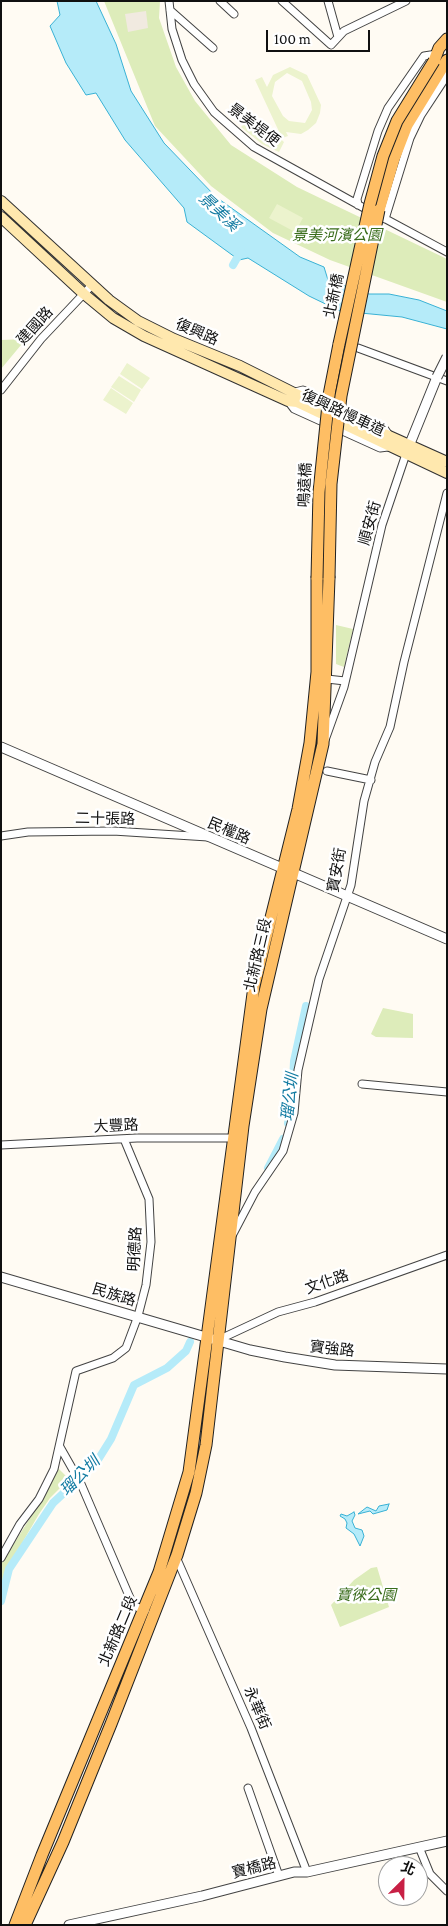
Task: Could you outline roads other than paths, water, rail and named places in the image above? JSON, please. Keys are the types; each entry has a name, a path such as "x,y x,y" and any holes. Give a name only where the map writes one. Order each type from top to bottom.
{"main road":[{"name":"北新橋","path":"335,396 373,210 407,125 441,61 447,39"},
{"name":"復興路","path":"1,201 94,284 109,300 138,321 174,339 236,364 381,433 390,435 408,449"},
{"name":"復興路","path":"1,217 84,294 113,318 144,336 288,401 298,402 388,447 408,449"},
{"name":"鳴遠橋","path":"323,578 331,484 335,396"},
{"path":"408,449 447,462"},
{"path":"408,449 447,473"},
{"name":"北新路三段","path":"212,1339 233,1138 254,986 324,744 327,679 323,578"},
{"name":"北新路三段","path":"212,1339 230,1241 243,1126 261,1009 302,792 315,694 323,578"},
{"name":"北新路二段","path":"25,1925 63,1842 144,1610 176,1557 196,1493 204,1453 212,1339"},
{"name":"北新路二段","path":"15,1925 159,1572 189,1472 212,1339"}],"street":[{"path":"220,1 234,14"},
{"path":"282,1 332,45 344,31 395,3 406,1"},
{"path":"328,1 338,37"},
{"path":"169,4 213,48"},
{"name":"景美堤便","path":"169,4 172,28 182,60 194,84 214,112 254,147 373,210 391,224 447,252"},
{"path":"373,210 357,199 378,131 388,108 424,56 441,61"},
{"name":"建國路","path":"1,390 36,345 94,284"},
{"path":"358,348 447,381"},
{"name":"順安街","path":"324,744 345,681 382,525 408,449 447,357"},
{"name":"寶安街","path":"230,1241 255,1192 283,1151 294,1113 298,1070 319,979 351,885 364,801 375,762 390,727 404,662 447,494"},
{"path":"315,694 322,694 327,679 345,681"},
{"name":"民權路","path":"1,747 447,939"},
{"path":"328,771 371,780"},
{"name":"二十張路","path":"1,836 28,832 113,831 209,837"},
{"path":"362,1084 447,1092"},
{"name":"大豐路","path":"1,1145 124,1139 233,1138"},
{"name":"明德路","path":"1,1558 20,1524 39,1499 54,1469 76,1371 113,1358 126,1348 138,1316 146,1285 151,1242 149,1199 124,1139"},
{"name":"文化路","path":"212,1339 278,1312 315,1302 447,1255"},
{"name":"民族路","path":"1,1277 212,1339"},
{"name":"寶強路","path":"212,1339 285,1357 335,1365 447,1369"},
{"path":"60,1448 81,1484 113,1555 144,1610"},
{"name":"永華街","path":"176,1557 247,1719 308,1872"},
{"path":"248,1788 279,1876"},
{"name":"寶橋路","path":"69,1925 202,1896 279,1876 308,1872 447,1841"},
{"path":"419,1847 430,1874 447,1891"}],"water":[{"name":"景美溪","path":"57,1 96,1 116,44 131,91 164,143 216,197 300,257 324,267 328,280 369,294 389,294 419,300 447,311 447,329 402,317 340,311 309,296 248,258 239,260 187,222 184,208 125,140 96,93 86,95 66,63 50,26 60,15"},
{"path":"389,1504 387,1510 373,1514 370,1511 358,1514 367,1507 376,1511 379,1506"},
{"path":"354,1512 355,1515 352,1521 355,1528 362,1530 364,1536 360,1546 354,1534 346,1528 347,1523 345,1519 340,1516 341,1514 347,1516"}],"waterway":[{"path":"233,265 241,251"},
{"name":"瑠公圳","path":"288,1123 292,1106 294,1061 306,1006"},
{"name":"瑠公圳","path":"268,1168 283,1139"},
{"name":"瑠公圳","path":"1,1601 9,1569 53,1503 96,1463 111,1439 134,1385 167,1368 186,1351 190,1342"}],"park label":[{"name":"景美河濱公園","path":"337,235"},
{"name":"寶徠公園","path":"366,1595"}]}
